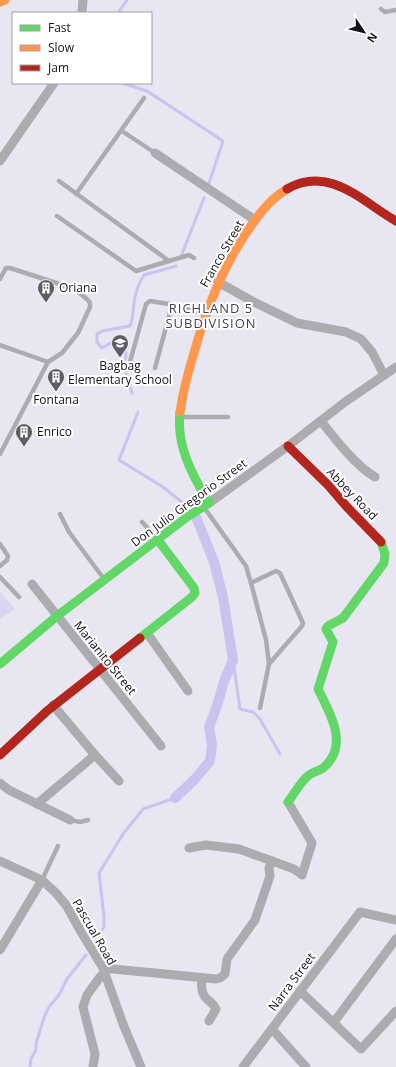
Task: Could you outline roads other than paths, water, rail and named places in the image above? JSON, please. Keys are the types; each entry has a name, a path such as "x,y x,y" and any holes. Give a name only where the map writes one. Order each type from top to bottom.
{"street":[{"path":"0,2 4,0"},
{"path":"82,12 83,0"},
{"path":"0,161 53,84"},
{"path":"156,153 255,220"},
{"name":"Franco Street","path":"206,505 183,448 180,433 180,417 188,375 205,314 220,278 230,259 255,220 278,194 297,183 314,181 333,182 347,189 385,215 396,220"},
{"path":"220,278 252,301 297,323 346,332 361,339 372,352 384,375"},
{"name":"Don Julio Gregorio Street","path":"0,664 57,616 104,580 288,446 345,402 396,367"},
{"path":"320,421 358,464 375,477"},
{"name":"Abbey Road","path":"272,861 294,869 302,875 312,843 288,802 310,775 323,767 334,752 337,742 337,734 333,719 318,689 333,642 326,629 328,626 343,618 384,563 386,554 381,541 347,507 328,485 288,446"},
{"path":"0,755 53,705 98,669 147,633 195,593 194,588 158,540"},
{"name":"Marianito Street","path":"32,584 98,669 161,746"},
{"path":"147,633 188,691"},
{"path":"53,705 119,781"},
{"path":"37,804 95,755"},
{"path":"0,783 9,790 70,820"},
{"path":"93,1067 95,1054 83,1007 86,995 104,970 216,980 225,974 227,959 255,920 270,876 269,868 272,861 239,849 206,845 189,848"},
{"name":"Pascual Road","path":"0,861 42,880 66,905 104,970 123,1024 142,1067"},
{"path":"0,950 42,880"},
{"name":"Narra Street","path":"243,1067 360,912 396,920"},
{"path":"334,1022 396,939"},
{"path":"202,978 201,986 204,996 216,1009 210,1021"},
{"path":"300,991 362,1049 396,1011"},
{"path":"272,1029 306,1067"}],"lane":[{"path":"381,9 385,12 396,10"},
{"path":"76,194 144,98"},
{"path":"122,131 156,153"},
{"path":"59,181 169,261"},
{"path":"57,216 136,271 189,255 194,258"},
{"path":"0,279 6,268 10,268 75,289 88,300 90,307 78,333 62,353 48,362 0,454"},
{"path":"213,270 220,278"},
{"path":"128,369 146,304 150,301 205,314"},
{"path":"155,368 172,305"},
{"path":"0,345 48,362"},
{"path":"180,417 228,417"},
{"path":"206,505 246,566 251,583 266,640 269,664 260,708"},
{"path":"60,514 68,532 104,580"},
{"path":"142,522 158,540"},
{"path":"0,544 8,556 7,560 0,566"},
{"path":"251,583 276,571 280,573 303,623 269,664"},
{"path":"0,577 19,597"},
{"path":"70,820 80,822 88,820"},
{"path":"42,880 58,846"}],"waterway":[{"path":"119,12 127,0"},
{"path":"125,84 147,91 223,141 209,183"},
{"path":"182,254 204,198"},
{"path":"132,393 123,363 126,353 121,350 120,343 114,341 102,348 97,342 97,334 102,331 130,326 136,292 144,275 176,266"},
{"path":"138,412 119,460 163,487 188,507"},
{"path":"175,798 194,780 210,761 212,745 209,727 224,681 233,660 223,597 214,562 196,517"},
{"path":"233,660 240,709 253,712 260,719 280,754"},
{"path":"98,936 104,927 99,873 123,834 143,809 175,798"},
{"path":"30,1067 31,1059 36,1050 36,1043 45,1015 49,1007 59,995 67,979 86,955"}],"place":[{"name":"Oriana","path":"46,303"},
{"name":"Bagbag Elementary School","path":"120,358"},
{"name":"Fontana","path":"56,392"},
{"name":"Enrico","path":"24,447"}],"district":[{"name":"RICHLAND 5 SUBDIVISION","path":"211,316"}]}
